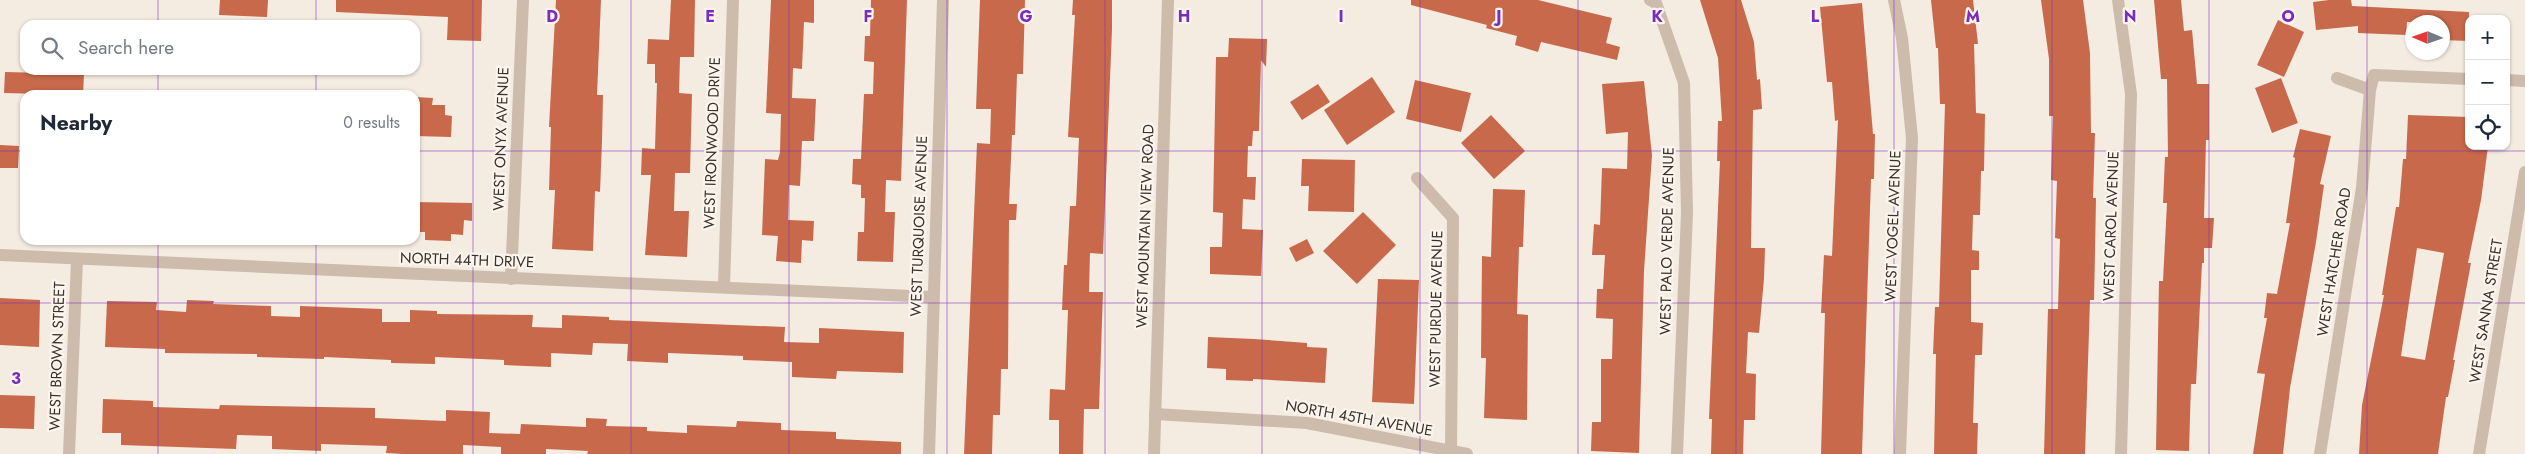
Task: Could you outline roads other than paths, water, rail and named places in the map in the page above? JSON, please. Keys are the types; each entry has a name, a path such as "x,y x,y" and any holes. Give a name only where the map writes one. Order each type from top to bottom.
{"street":[{"name":"WEST ONYX AVENUE","path":"511,279 523,0"},
{"name":"WEST IRONWOOD DRIVE","path":"724,286 733,0"},
{"name":"WEST TURQUOISE AVENUE","path":"928,454 943,0"},
{"name":"WEST MOUNTAIN VIEW ROAD","path":"1154,454 1168,0"},
{"name":"WEST VOGEL AVENUE","path":"1894,0 1902,38 1912,138 1900,454"},
{"name":"WEST CAROL AVENUE","path":"2118,0 2132,94 2121,454"},
{"name":"WEST PALO VERDE AVENUE","path":"1653,1 1684,83 1687,212 1677,454"},
{"name":"WEST HATCHER ROAD","path":"2320,454 2362,188 2370,90 2374,75 2465,78"},
{"path":"2337,78 2370,90"},
{"path":"2510,80 2525,81"},
{"name":"WEST SANNA STREET","path":"2479,454 2525,172"},
{"name":"WEST PURDUE AVENUE","path":"1417,178 1453,218 1451,452"},
{"name":"NORTH 44TH DRIVE","path":"0,255 511,279 724,286 933,297"},
{"name":"WEST BROWN STREET","path":"69,454 77,260"},
{"name":"NORTH 45TH AVENUE","path":"1155,414 1307,423 1467,454"}]}
